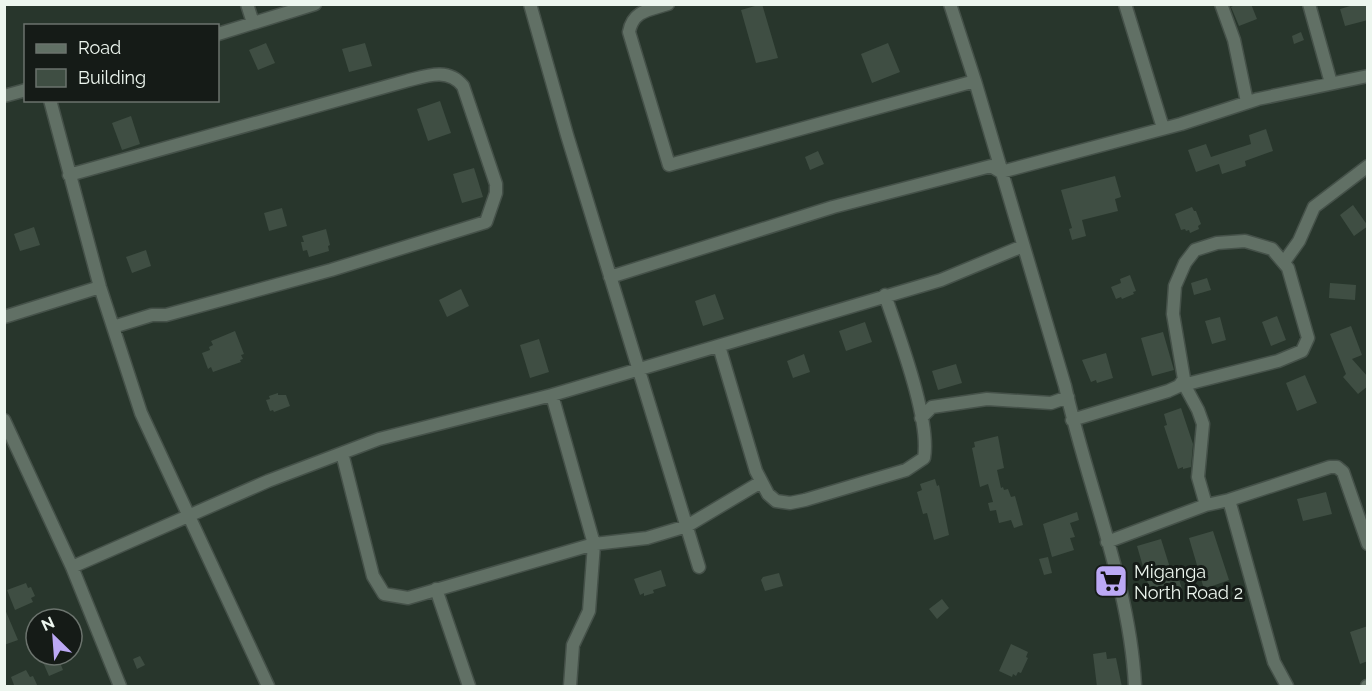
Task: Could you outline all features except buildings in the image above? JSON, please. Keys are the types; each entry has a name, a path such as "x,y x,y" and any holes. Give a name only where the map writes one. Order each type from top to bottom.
{"street":[{"path":"247,4 253,23"},
{"path":"219,34 315,4"},
{"path":"530,4 638,371 699,567"},
{"path":"668,4 639,13 631,21 629,32 669,165 975,81"},
{"path":"950,4 975,81 1068,397 1072,420 1107,542 1133,653 1135,687"},
{"path":"1125,4 1163,128"},
{"path":"1221,4 1234,40 1247,102"},
{"path":"1309,4 1331,83"},
{"path":"69,175 406,81 440,74 453,77 463,86 496,184 496,193 486,222 331,270 113,327"},
{"path":"610,277 833,207 990,166 1001,171 1182,124 1247,102 1368,76"},
{"path":"4,96 24,91"},
{"path":"51,102 100,287 141,413 267,687"},
{"path":"1284,262 1299,242 1314,207 1368,166"},
{"path":"1072,420 1182,386 1278,361 1302,351 1308,338 1288,268 1272,249 1245,241 1217,243 1195,250 1185,263 1175,286 1173,314 1184,379 1182,386 1198,410 1203,424 1198,477 1206,505"},
{"path":"72,567 268,481 379,439 638,371 941,280 1023,246"},
{"path":"4,317 100,287"},
{"path":"719,346 756,471 768,494 776,501 790,503 906,470 924,458 925,450 919,402 885,295"},
{"path":"552,395 594,544 589,611 573,645 570,687"},
{"path":"921,418 932,407 987,399 1051,403 1068,397"},
{"path":"4,420 10,448 72,567 120,687"},
{"path":"342,453 373,576 384,594 408,598 594,544 647,538 687,526 762,482"},
{"path":"1107,542 1206,505 1230,500 1330,467 1337,467 1346,481 1368,544"},
{"path":"1230,500 1274,662 1287,687"},
{"path":"436,590 469,687"}],"place":[{"name":"Miganga North Road 2","path":"1111,581"}]}
